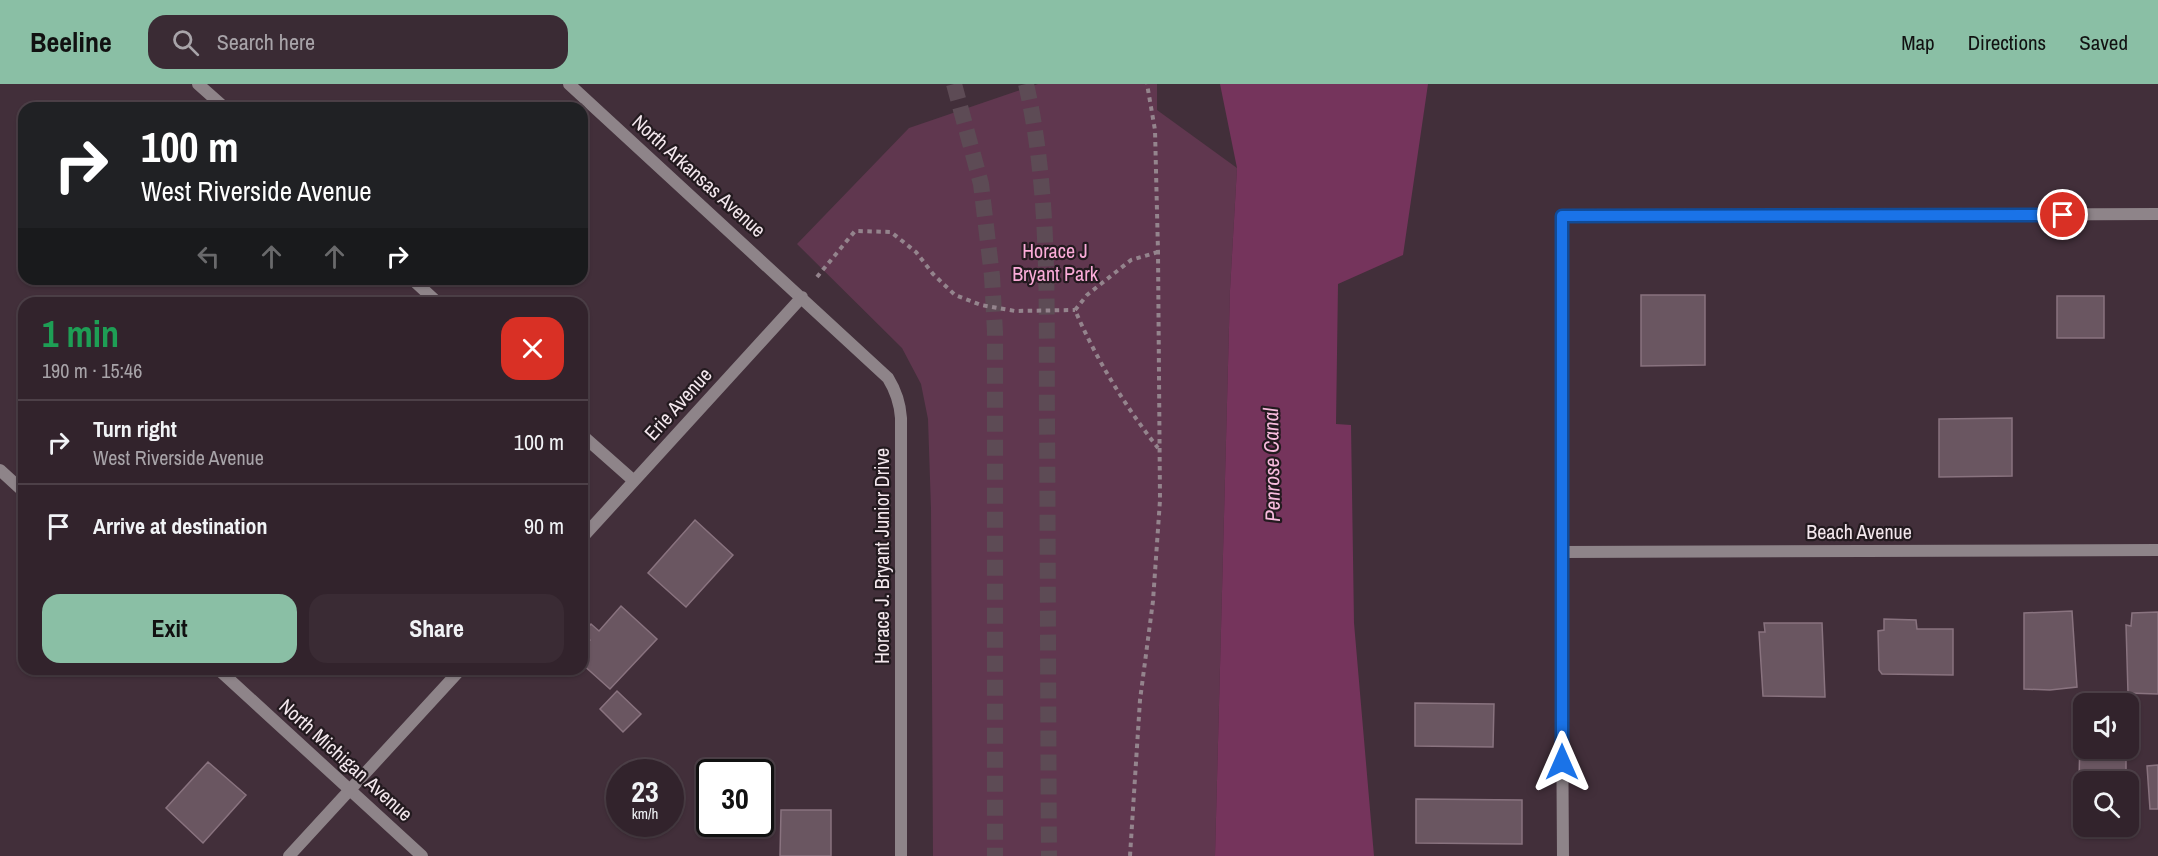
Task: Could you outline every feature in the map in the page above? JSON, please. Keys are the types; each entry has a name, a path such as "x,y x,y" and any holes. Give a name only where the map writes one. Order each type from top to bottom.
{"street":[{"path":"198,84 218,102"},
{"name":"North Arkansas Avenue","path":"569,84 802,297"},
{"path":"1563,856 1562,216 2158,214"},
{"path":"418,285 432,297"},
{"name":"Erie Avenue","path":"588,531 802,297"},
{"name":"Horace J. Bryant Junior Drive","path":"802,297 888,378 896,390 900,403 901,856"},
{"path":"588,440 634,481"},
{"path":"0,470 18,486"},
{"name":"Beach Avenue","path":"1561,552 2158,550"},
{"name":"North Michigan Avenue","path":"225,675 422,856"},
{"path":"289,856 455,675"}],"path":[{"path":"1130,856 1140,700 1158,553 1158,252 1155,130 1147,84"},
{"path":"802,297 855,231 891,232 916,252 933,274 955,295 981,305 1015,311 1075,310"},
{"path":"1075,310 1087,295 1131,260 1158,252"},
{"path":"1075,310 1090,346 1136,420 1159,449"}],"green space":[{"name":"Horace J Bryant Park","path":"1038,84 1157,84 1157,110 1237,168 1230,290 1215,856 933,856 931,509 928,419 921,384 902,348 797,244 909,128"}],"water":[{"name":"Penrose Canal","path":"1220,84 1428,84 1403,255 1338,284 1336,424 1351,425 1354,623 1374,856 1215,856 1230,290 1237,168"}],"building":[{"path":"1641,295 1705,295 1705,365 1641,366"},
{"path":"2057,296 2104,296 2104,338 2057,338"},
{"path":"2012,418 2012,476 1939,477 1939,419"},
{"path":"695,520 733,555 686,607 648,573"},
{"path":"621,606 657,639 610,689 588,669 588,642 590,640 588,627 591,624 599,631"},
{"path":"2072,611 2077,687 2050,690 2024,689 2024,613"},
{"path":"2158,612 2158,694 2128,693 2126,625 2131,626 2132,613"},
{"path":"1884,619 1916,620 1917,629 1953,629 1953,675 1882,674 1879,670 1878,631 1884,630"},
{"path":"1764,623 1822,623 1825,697 1763,696 1759,632 1765,632"},
{"path":"617,691 641,714 623,732 600,709"},
{"path":"1415,703 1494,704 1493,747 1415,746"},
{"path":"2080,759 2126,759 2126,771 2079,771"},
{"path":"208,762 246,795 203,843 166,808"},
{"path":"2158,765 2158,809 2150,809 2147,766"},
{"path":"1416,799 1522,800 1522,844 1416,843"},
{"path":"781,810 831,810 831,856 780,856"}],"tunnel":[{"path":"954,84 981,184 992,276 995,332 995,856"},
{"path":"1026,84 1040,167 1046,251 1049,856"}],"route":[{"path":"1562,762 1562,216 2063,215"}]}
